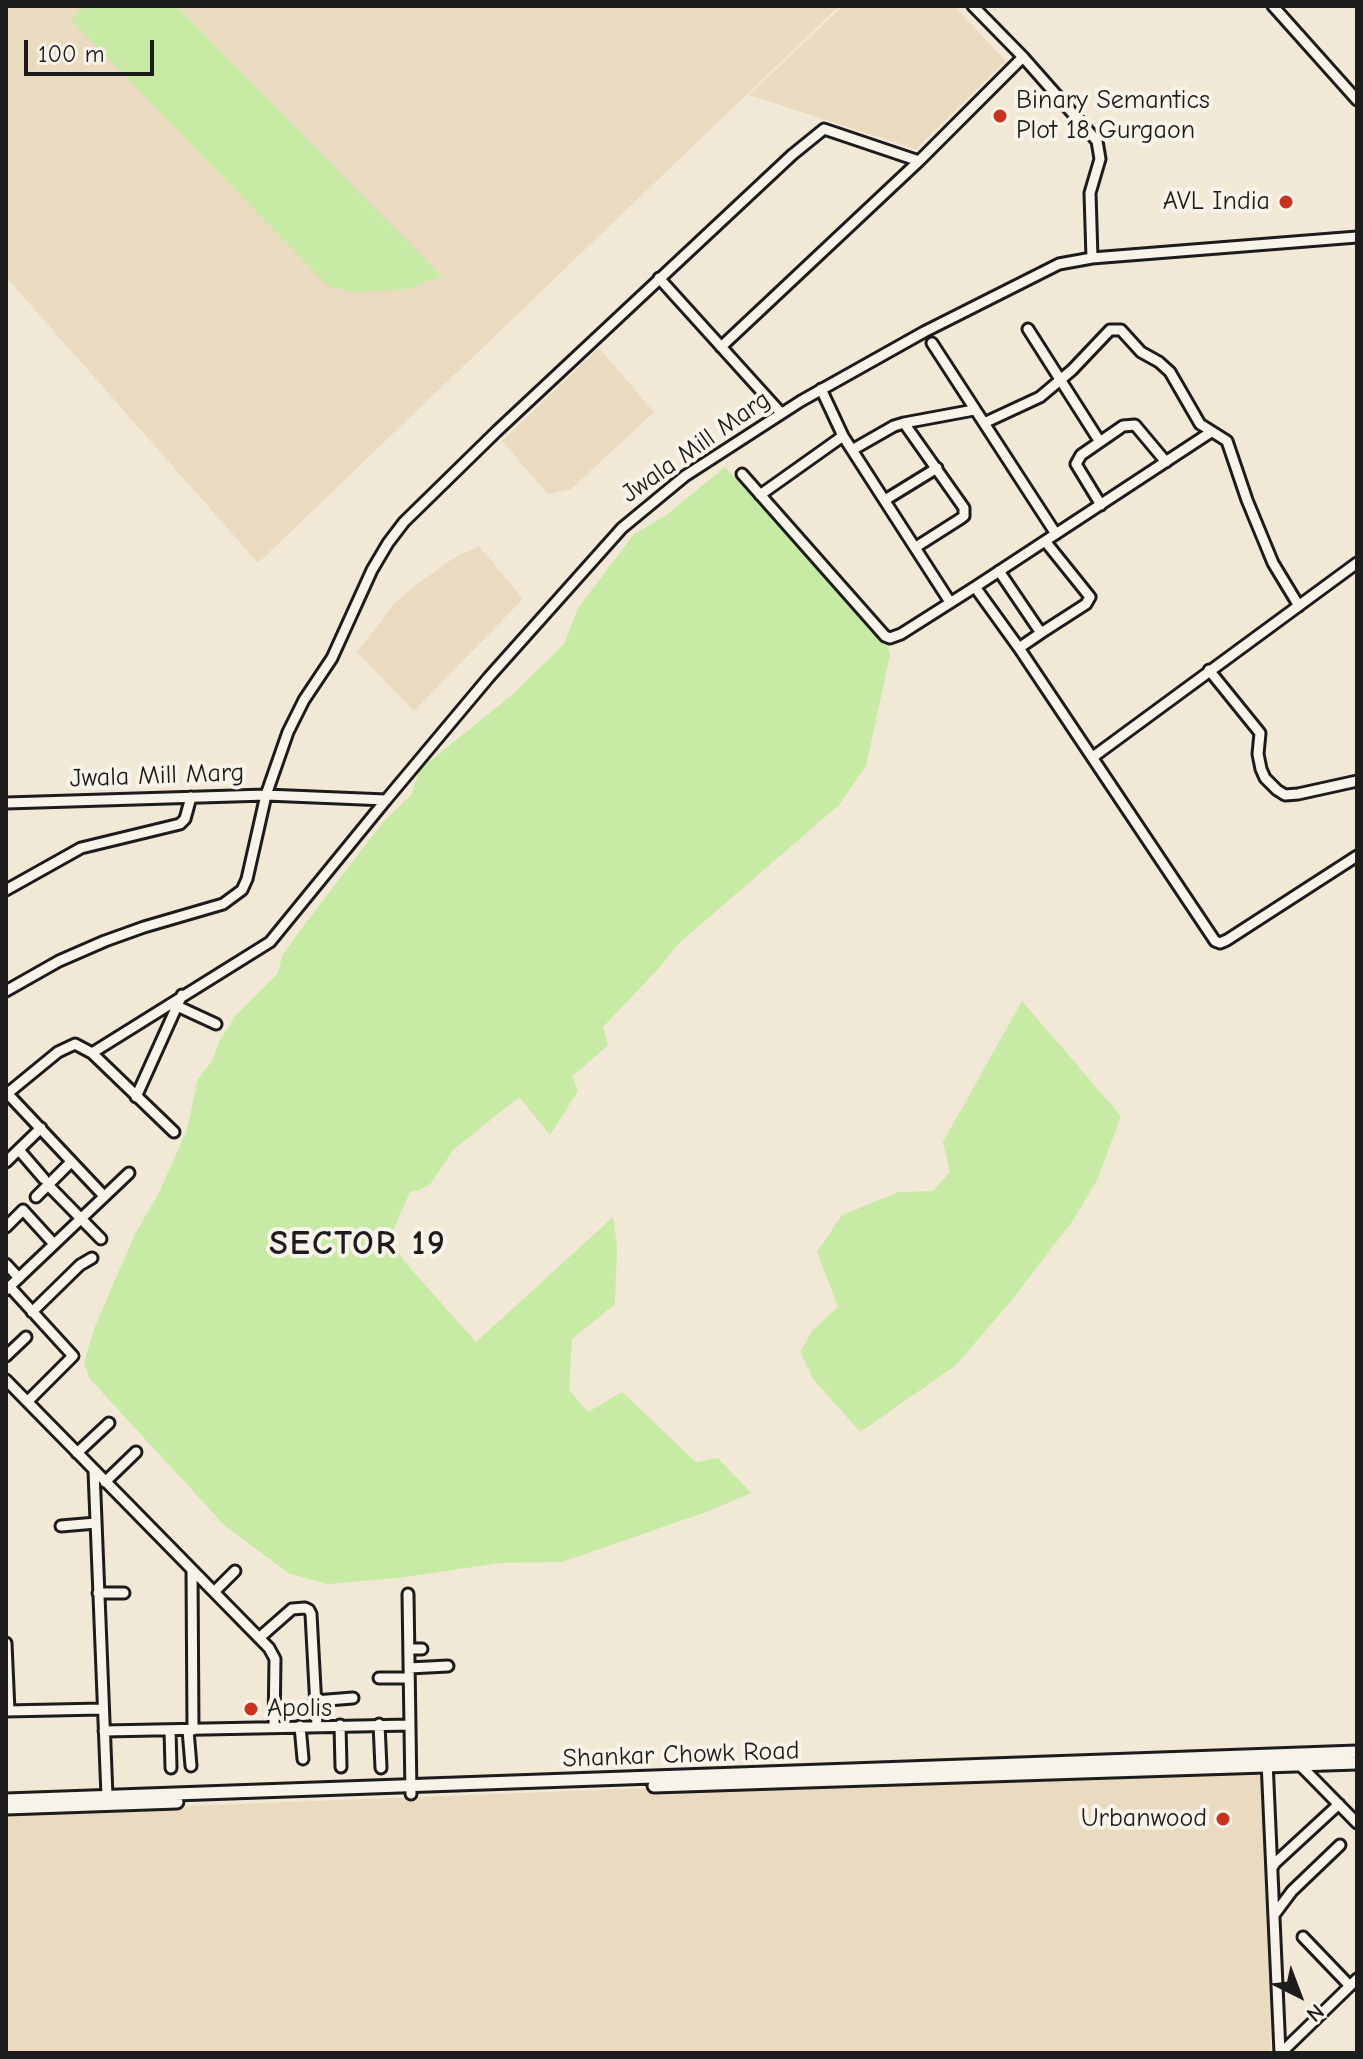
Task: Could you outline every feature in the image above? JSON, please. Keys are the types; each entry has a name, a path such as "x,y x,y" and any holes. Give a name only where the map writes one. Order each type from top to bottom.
{"main road":[{"name":"Shankar Chowk Road","path":"6,1808 1267,1760 1357,1752"},
{"name":"Shankar Chowk Road","path":"1267,1760 1357,1763"},
{"name":"Shankar Chowk Road","path":"6,1800 411,1791"}],"street":[{"path":"973,6 1097,141 1100,159 1090,199 1092,258"},
{"path":"1273,6 1357,100"},
{"path":"721,347 919,161 1023,57"},
{"path":"6,991 59,961 105,941 234,899 247,879 266,795 288,732 304,700 337,649 372,570 404,522 659,278 820,131 824,129 919,161"},
{"name":"Jwala Mill Marg","path":"6,803 266,795 386,800 489,677 622,528 685,476 821,389 1043,270 1073,260 1357,237"},
{"path":"659,278 781,413"},
{"path":"984,423 1040,397 1104,335 1116,328 1141,352 1170,372 1200,424 1227,441 1267,549 1299,606"},
{"path":"1028,329 1100,442"},
{"path":"932,343 1056,534"},
{"path":"821,389 843,436 950,602"},
{"path":"852,450 894,426 974,410"},
{"path":"904,423 965,512 960,519 916,547"},
{"path":"1101,505 1076,464 1081,455 1100,442 1131,424 1138,428 1166,462"},
{"path":"742,474 885,636 896,637 1211,432"},
{"path":"760,495 843,436"},
{"path":"885,500 937,468"},
{"path":"1019,648 1086,604 1090,597 1045,541"},
{"path":"1093,757 1357,563"},
{"path":"999,571 1041,633"},
{"path":"975,587 1215,941 1220,943 1227,940 1357,856"},
{"path":"1209,670 1260,733 1258,759 1265,778 1277,790 1285,795 1298,794 1357,781"},
{"path":"6,890 81,848 180,824 185,819 191,797"},
{"path":"92,1053 270,942 386,800"},
{"path":"136,1097 182,995"},
{"path":"177,1006 216,1024"},
{"path":"103,1195 7,1093 66,1046 75,1044 92,1053 174,1132"},
{"path":"6,1162 41,1128"},
{"path":"19,1150 101,1239"},
{"path":"36,1197 46,1182 71,1162"},
{"path":"28,1401 73,1356 8,1288 129,1173"},
{"path":"6,1227 23,1210 54,1244"},
{"path":"32,1312 80,1265 92,1258"},
{"path":"6,1264 19,1278"},
{"path":"6,1356 26,1337"},
{"path":"6,1381 259,1638 275,1659 274,1727"},
{"path":"77,1453 109,1423"},
{"path":"105,1482 136,1452"},
{"path":"94,1471 107,1796"},
{"path":"61,1526 96,1523"},
{"path":"191,1766 192,1570"},
{"path":"214,1592 235,1571"},
{"path":"98,1593 124,1593"},
{"path":"408,1594 411,1791"},
{"path":"259,1638 292,1609 309,1610 317,1726"},
{"path":"6,1643 7,1711 102,1709"},
{"path":"409,1649 422,1649"},
{"path":"379,1678 448,1666"},
{"path":"315,1701 353,1698"},
{"path":"379,1724 381,1768"},
{"path":"340,1725 341,1767"},
{"path":"104,1731 410,1725"},
{"path":"300,1726 303,1759"},
{"path":"170,1730 171,1768"},
{"path":"1267,1760 1280,2053"},
{"path":"1298,1763 1357,1823"},
{"path":"1272,1869 1339,1804"},
{"path":"1274,1916 1292,1891 1340,1845"},
{"path":"1280,2053 1353,1983 1303,1937"}],"shaded area":[{"path":"6,6 839,6 258,563 6,277"},
{"path":"843,6 954,6 1006,61 916,149 749,95"},
{"path":"599,348 654,412 571,489 548,494 502,441"},
{"path":"479,546 523,599 414,711 357,652 394,604 455,557"},
{"path":"1266,1764 1271,2053 6,2053 6,1813"}],"green space":[{"path":"85,6 176,6 441,276 408,289 353,292 328,286 71,20"},
{"path":"725,467 886,641 890,655 866,766 839,805 678,944 603,1027 608,1045 572,1077 578,1091 550,1135 519,1097 453,1150 431,1183 410,1192 391,1235 403,1260 476,1342 613,1217 617,1246 615,1304 572,1339 569,1390 588,1412 622,1392 696,1462 718,1458 751,1493 706,1512 562,1562 500,1563 398,1578 328,1584 290,1574 225,1526 90,1379 84,1363 94,1329 135,1234 160,1191 187,1129 198,1079 212,1061 220,1040 236,1015 278,973 282,956 305,924 383,822 411,795 420,769 512,695 564,644 578,608 634,534 665,516"},
{"path":"1022,1001 1121,1116 1098,1178 1074,1219 1011,1301 955,1366 860,1432 814,1380 800,1352 812,1331 838,1307 817,1252 842,1215 899,1192 933,1191 950,1172 943,1142"}],"place":[{"name":"Binary Semantics Plot 18 Gurgaon","path":"1000,116"},
{"name":"AVL India","path":"1286,202"},
{"name":"Apolis","path":"251,1709"},
{"name":"Urbanwood","path":"1223,1819"}],"district":[{"name":"SECTOR 19","path":"358,1244"}]}
